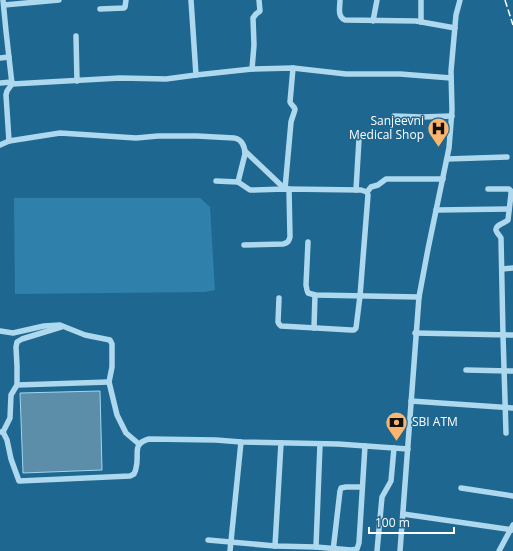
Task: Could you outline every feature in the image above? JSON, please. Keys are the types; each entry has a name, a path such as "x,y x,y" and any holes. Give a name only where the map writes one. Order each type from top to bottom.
{"street":[{"path":"9,141 6,95 12,83 9,57 3,32 4,2 59,0"},
{"path":"100,9 124,8 126,0"},
{"path":"191,0 196,75"},
{"path":"252,69 254,45 253,18 260,11 259,0"},
{"path":"340,0 340,17 345,20 421,22 455,28"},
{"path":"373,21 377,0"},
{"path":"421,22 422,0"},
{"path":"400,551 415,333 419,298 449,148 452,116 451,78 456,15 460,0"},
{"path":"76,36 77,81"},
{"path":"0,58 9,57"},
{"path":"244,245 283,244 289,241 288,189 290,128 295,112 295,109 290,104 293,68"},
{"path":"0,83 77,81 120,78 166,79 252,69 293,68 346,74 405,74 451,78"},
{"path":"394,116 452,116"},
{"path":"0,145 9,141 60,133 136,138 158,136 197,136 237,138 244,146 245,151 238,182"},
{"path":"356,190 359,139"},
{"path":"245,151 288,189"},
{"path":"447,159 506,157"},
{"path":"279,298 278,322 281,326 354,330 356,328 360,296 367,192 371,187 378,185 386,179 443,179"},
{"path":"216,181 238,182 254,190 356,190 367,192"},
{"path":"488,189 509,189 511,191 508,220 496,228 496,231 501,238 502,335 506,433"},
{"path":"436,210 509,209"},
{"path":"308,242 306,285 308,293 315,295 419,298"},
{"path":"502,269 513,268"},
{"path":"314,328 315,295"},
{"path":"0,331 13,333 44,326 60,325 85,335 110,340 112,344 112,367 109,382 117,415 126,433 139,444"},
{"path":"64,327 22,339 17,342 17,386 11,395 10,418 1,432 7,440 11,459 19,481 130,476 134,474 137,467 137,451 139,444 149,439 338,444 408,449"},
{"path":"415,333 513,335"},
{"path":"466,370 513,371"},
{"path":"17,386 109,382"},
{"path":"411,401 513,408"},
{"path":"230,551 241,442"},
{"path":"275,546 281,443"},
{"path":"316,547 320,444"},
{"path":"208,540 298,549 316,547 333,550 356,549 359,543 365,446"},
{"path":"377,551 382,497 391,481 394,448"},
{"path":"333,550 341,488 346,486 362,487"},
{"path":"461,488 513,496"},
{"path":"403,514 512,528 499,551"}],"shaded area":[{"path":"14,198 200,198 210,207 215,290 205,292 15,294"},
{"path":"100,391 102,470 23,473 20,393"}],"railway":[{"path":"505,0 513,25"}],"place":[{"name":"Sanjeevni Medical Shop","path":"439,148"},
{"name":"SBI ATM","path":"396,442"}]}
